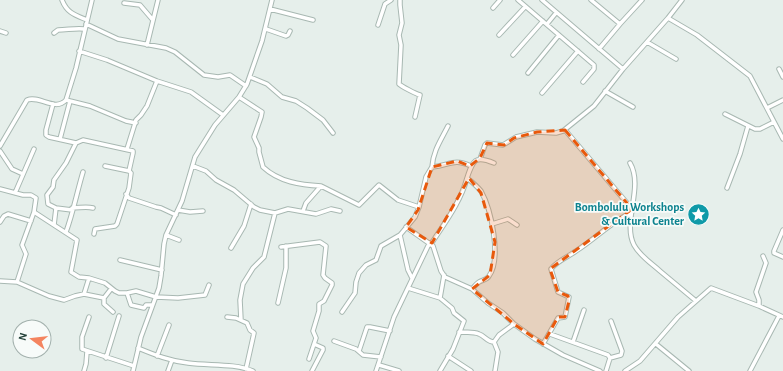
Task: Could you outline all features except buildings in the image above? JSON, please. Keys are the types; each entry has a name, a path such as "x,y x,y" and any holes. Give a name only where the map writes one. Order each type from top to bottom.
{"street":[{"path":"62,0 65,7 69,11 87,20"},
{"path":"60,139 84,29 92,0"},
{"path":"147,45 152,19 158,0"},
{"path":"133,371 138,348 159,288 166,235 178,210 196,155 223,114 239,97 246,86 266,29 272,0"},
{"path":"378,25 385,4 391,0"},
{"path":"400,0 402,23 399,35 401,45 399,84 420,95 415,117"},
{"path":"493,8 500,0"},
{"path":"518,0 592,63 595,67 583,82"},
{"path":"542,0 623,69"},
{"path":"591,0 620,24"},
{"path":"599,49 642,0"},
{"path":"480,159 487,143 502,145 516,137 538,132 556,134 565,130 594,106 623,69 682,0"},
{"path":"124,3 140,5 152,19"},
{"path":"500,35 526,7"},
{"path":"270,10 313,20"},
{"path":"547,24 556,13"},
{"path":"668,18 697,35 752,78 783,139"},
{"path":"513,55 543,21"},
{"path":"86,24 118,39 159,46 175,52 204,75 218,77 230,76 246,86"},
{"path":"54,34 58,30 73,28 84,29"},
{"path":"266,29 286,36 290,32"},
{"path":"0,31 6,33"},
{"path":"528,74 560,35"},
{"path":"647,42 676,59"},
{"path":"79,51 107,60 157,81 191,92 223,114"},
{"path":"542,93 578,51"},
{"path":"779,69 783,77"},
{"path":"250,77 267,84 282,97 307,108 324,120 333,133"},
{"path":"127,149 136,120 147,106 157,81"},
{"path":"606,91 633,107"},
{"path":"239,97 262,112 254,137 259,148 263,168 279,178 287,181 321,186 359,205 379,185 398,200 419,207"},
{"path":"0,146 27,100 34,99 53,104 60,104 68,101 87,105 126,121 136,123"},
{"path":"767,108 783,100"},
{"path":"53,104 45,133 47,136 76,143 83,140 127,149 133,152 128,171"},
{"path":"725,114 748,126 758,129 774,122"},
{"path":"342,312 355,293 359,273 366,265 376,260 381,246 400,235 415,217 426,178 432,167 433,158 438,144 448,126"},
{"path":"727,188 740,154 748,126"},
{"path":"565,130 632,210"},
{"path":"76,143 66,163 54,180 53,187 47,195 48,205 56,208 72,209 86,206 93,208"},
{"path":"15,193 34,149"},
{"path":"0,151 12,169 23,174"},
{"path":"376,371 396,312 430,243 459,199 468,178 471,166 475,160 480,159 494,163"},
{"path":"432,167 457,162 462,162 471,166"},
{"path":"630,163 634,170 635,178 631,230 634,246 644,257 696,301"},
{"path":"94,234 95,230 115,226 117,224 131,175 131,172 105,166"},
{"path":"193,166 206,172 216,180 234,190 254,208 260,210 275,213 288,209 316,214 333,208 340,211"},
{"path":"66,232 71,220 72,209 83,172"},
{"path":"468,178 482,193 492,224 495,242 495,252 491,272 487,278 477,283 472,289"},
{"path":"303,211 306,203 321,186"},
{"path":"0,189 23,195 35,196 36,200 34,212 23,241 22,246 26,254 17,282"},
{"path":"126,194 129,198 161,208 176,215"},
{"path":"231,248 244,226 251,204"},
{"path":"54,225 56,208"},
{"path":"178,210 190,212 203,211"},
{"path":"544,344 558,318 565,317 569,299 568,296 558,292 551,272 552,267 577,251 632,210"},
{"path":"34,212 66,232 77,241 71,273 82,278 90,278 106,283 115,291 126,293 136,291 156,297 184,298 204,295 207,293 209,285"},
{"path":"241,320 240,300 243,284 253,268 264,258 275,213"},
{"path":"0,222 4,216 8,214 31,221"},
{"path":"492,224 509,219 517,225"},
{"path":"406,227 435,248 444,275 448,279 472,289 488,303 503,313 514,324 544,344 563,355 585,363 599,371"},
{"path":"783,230 774,252 783,257"},
{"path":"166,235 179,240"},
{"path":"400,235 408,270 412,278"},
{"path":"281,247 320,242 326,246 323,274 325,278 332,283 332,285 324,301 319,304 319,311 313,331 316,337 309,359"},
{"path":"278,304 286,268 286,246"},
{"path":"759,306 756,292 766,262 763,256"},
{"path":"120,260 162,270"},
{"path":"440,298 444,275"},
{"path":"84,294 90,278"},
{"path":"0,280 17,282 49,296 64,300 84,294 104,298"},
{"path":"408,288 440,298 464,321 440,371"},
{"path":"625,371 639,362 678,317 711,288 759,306 781,317 750,371"},
{"path":"111,289 104,298 104,304 113,312"},
{"path":"126,293 131,305 141,309 146,305 152,305"},
{"path":"573,342 584,310"},
{"path":"106,358 119,316"},
{"path":"89,317 81,344 82,349 87,352 134,366"},
{"path":"227,317 247,323 250,330 254,333 246,369"},
{"path":"610,358 621,355 622,351 611,321"},
{"path":"494,342 499,335 514,324"},
{"path":"157,356 169,325"},
{"path":"359,351 367,327 370,326 390,331"},
{"path":"459,332 481,334 489,341 494,342"},
{"path":"550,334 608,355 610,358"},
{"path":"334,341 359,351 365,356 381,357"},
{"path":"494,342 498,352 495,371"},
{"path":"312,371 323,350 323,348 314,344"},
{"path":"656,344 689,371"},
{"path":"138,348 157,356 172,360 188,363 232,366 253,371"},
{"path":"84,371 87,352"},
{"path":"448,356 471,371"},
{"path":"606,371 610,358"},
{"path":"168,371 172,360"},
{"path":"378,365 399,371"},
{"path":"232,366 232,371"}],"highlighted area":[{"path":"565,130 632,209 550,269 558,292 568,296 569,301 565,317 558,317 543,344 514,324 472,289 490,275 495,242 481,193 469,178 432,243 406,227 418,210 432,167 457,161 470,166 480,158 487,143 504,145 514,138 537,132"}],"place":[{"name":"Bombolulu Workshops & Cultural Center","path":"699,214"}]}
